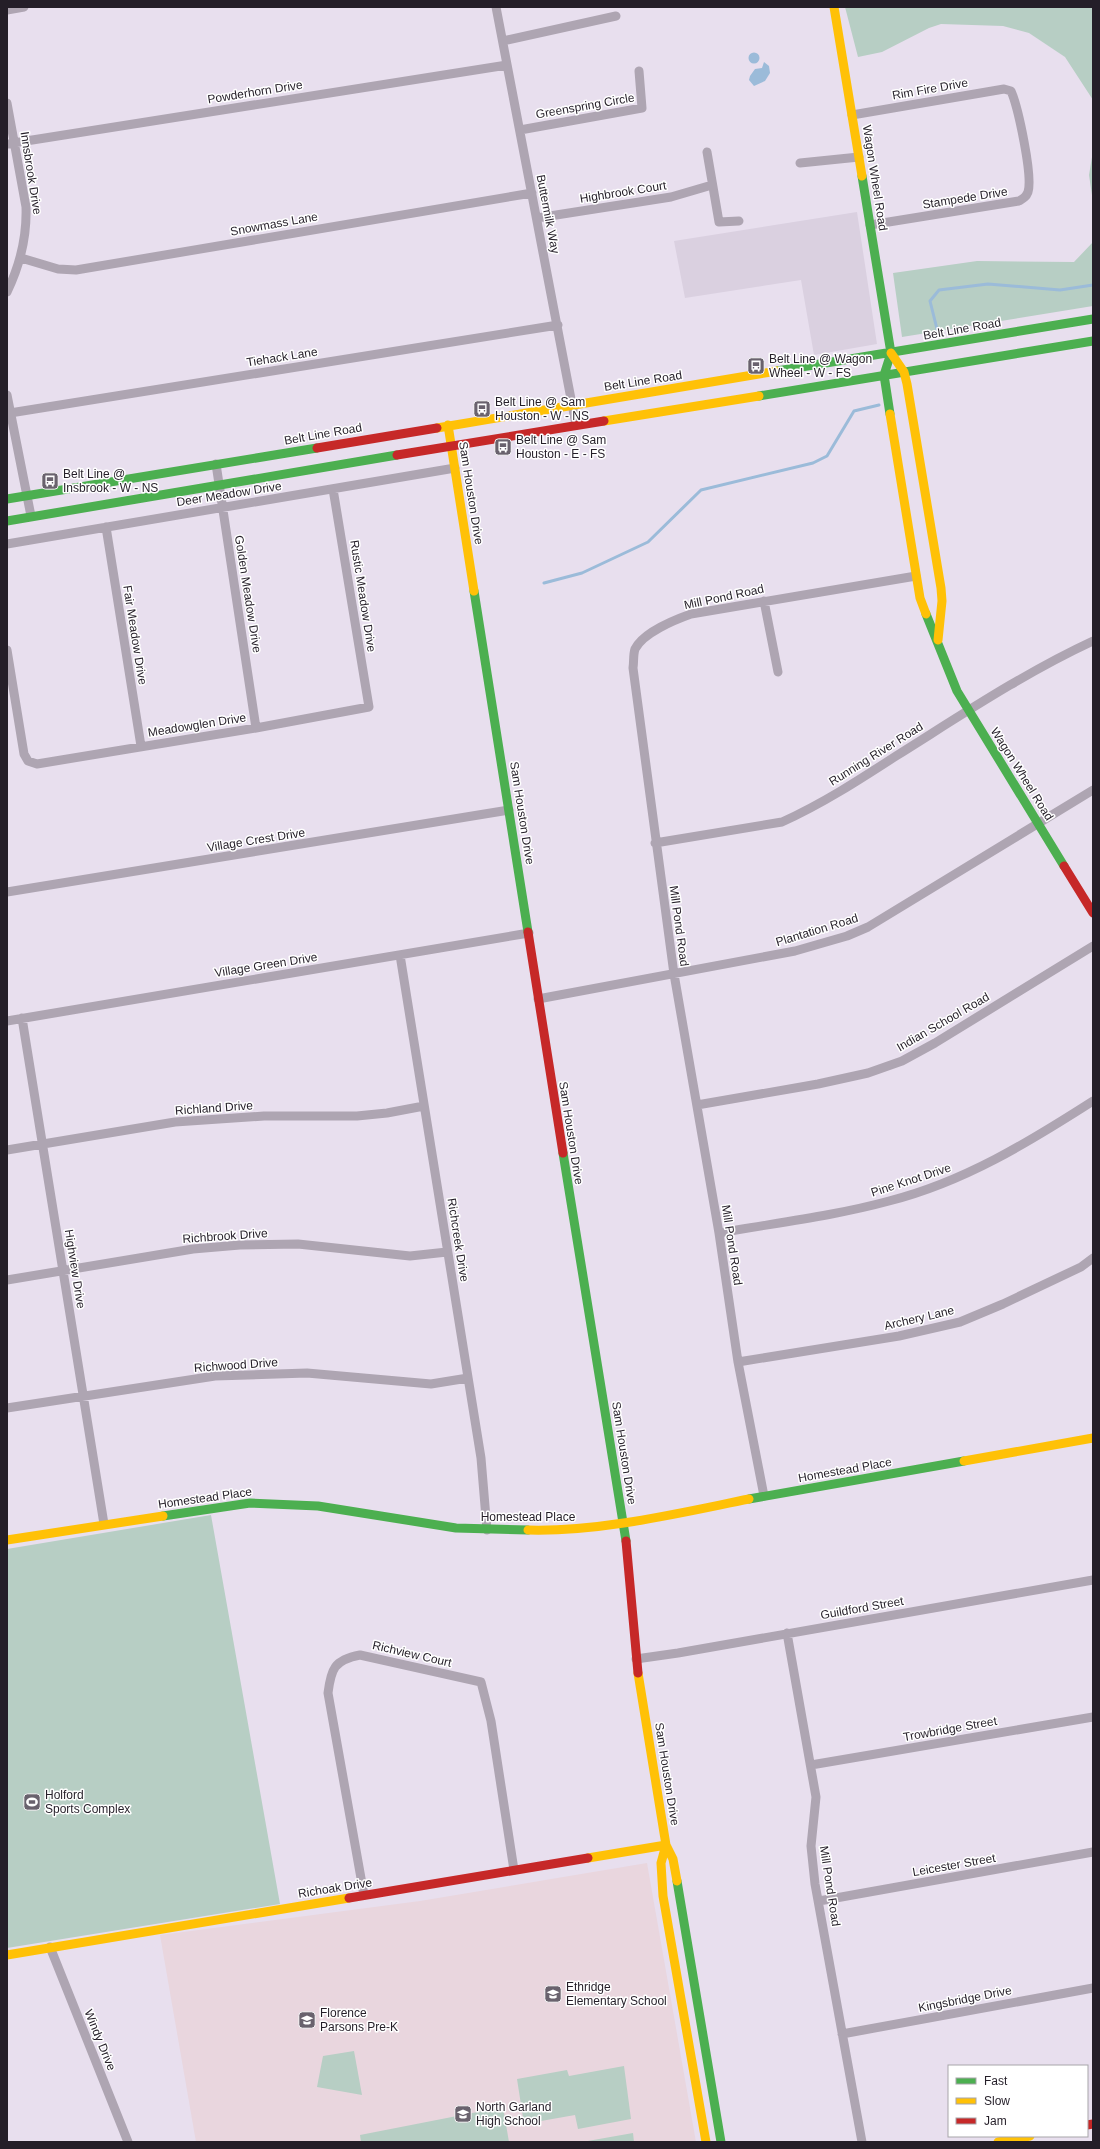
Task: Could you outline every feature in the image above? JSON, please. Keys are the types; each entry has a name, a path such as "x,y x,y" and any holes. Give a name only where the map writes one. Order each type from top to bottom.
{"street":[{"path":"7,10 24,7"},
{"name":"Buttermilk Way","path":"496,7 576,425"},
{"name":"Wagon Wheel Road","path":"834,7 891,353 904,372 905,439 927,574 942,601 938,644"},
{"path":"503,41 616,16"},
{"name":"Powderhorn Drive","path":"11,143 507,65"},
{"name":"Greenspring Circle","path":"520,130 642,108 639,71"},
{"name":"Rim Fire Drive","path":"852,115 1004,88 1011,91"},
{"name":"Stampede Drive","path":"870,225 1008,203 1026,197 1028,191 1028,177 1016,107 1011,91"},
{"name":"Innsbrook Drive","path":"7,103 11,143 26,207 26,223 21,258 7,292"},
{"path":"707,152 719,222 739,221"},
{"path":"800,163 859,157"},
{"name":"Highbrook Court","path":"537,218 671,197 712,185"},
{"name":"Snowmass Lane","path":"21,258 58,269 76,270 532,193"},
{"name":"Belt Line Road","path":"7,521 218,484 576,425 891,353 1093,319"},
{"name":"Tiehack Lane","path":"10,414 558,325"},
{"name":"Belt Line Road","path":"7,499 573,404 884,375 1093,341"},
{"name":"Wagon Wheel Road","path":"891,353 884,375 905,439 927,574 920,598 949,674 969,710 1093,913"},
{"path":"7,395 31,516"},
{"name":"Sam Houston Drive","path":"448,425 529,933 538,999 623,1522 630,1569 636,1659 666,1845 672,1859 722,2142"},
{"name":"Golden Meadow Drive","path":"216,464 256,728"},
{"name":"Deer Meadow Drive","path":"7,544 455,468"},
{"name":"Rustic Meadow Drive","path":"334,489 369,708"},
{"name":"Fair Meadow Drive","path":"106,527 141,746"},
{"name":"Mill Pond Road","path":"764,1496 738,1362 719,1233 674,974 655,843 633,668 634,650 641,640 671,622 691,614 764,600 927,574"},
{"path":"764,600 778,672"},
{"name":"Running River Road","path":"655,843 782,822 828,799 969,710 1055,660 1093,641"},
{"name":"Meadowglen Drive","path":"7,650 22,742 28,762 45,763 369,708"},
{"name":"Plantation Road","path":"538,999 795,951 847,936 868,927 1093,790"},
{"name":"Village Crest Drive","path":"7,892 509,810"},
{"name":"Village Green Drive","path":"7,1021 529,933"},
{"name":"Indian School Road","path":"697,1105 818,1084 868,1073 902,1061 935,1043 1093,946"},
{"name":"Richcreek Drive","path":"400,955 485,1488 487,1530"},
{"name":"Highview Drive","path":"22,1018 104,1524"},
{"name":"Pine Knot Drive","path":"719,1233 876,1204 926,1190 978,1169 1038,1136 1093,1101"},
{"name":"Richland Drive","path":"7,1150 175,1122 213,1118 357,1116 387,1113 424,1106"},
{"name":"Richbrook Drive","path":"7,1280 193,1249 240,1245 298,1244 410,1256 447,1252"},
{"name":"Archery Lane","path":"738,1362 899,1336 960,1322 1003,1304 1081,1267 1093,1258"},
{"name":"Richwood Drive","path":"7,1408 83,1395 215,1376 307,1373 431,1384 468,1378"},
{"name":"Homestead Place","path":"7,1540 104,1524 250,1503 318,1506 366,1512 415,1523 456,1528 487,1530 558,1530 623,1522 1093,1438"},
{"name":"Guildford Street","path":"636,1659 1093,1580"},
{"name":"Mill Pond Road","path":"786,1633 811,1765 816,1807 811,1846 819,1901 862,2142"},
{"name":"Richview Court","path":"364,1895 329,1707 328,1693 331,1674 340,1660 356,1656 372,1657 481,1682 491,1721 514,1870"},
{"name":"Trowbridge Street","path":"811,1765 1093,1717"},
{"name":"Sam Houston Drive","path":"666,1845 661,1864 663,1896 706,2142"},
{"name":"Richoak Drive","path":"7,1955 666,1845"},
{"name":"Leicester Street","path":"819,1901 1093,1852"},
{"name":"Windy Drive","path":"50,1947 128,2142"},
{"name":"Kingsbridge Drive","path":"842,2034 1093,1988"},
{"path":"998,2142 1025,2137"}],"shaded area":[{"path":"857,212 877,344 814,355 801,280 685,298 674,241"},
{"path":"647,1863 696,2142 196,2142 160,1935 420,1901"}],"green space":[{"path":"845,7 1093,7 1093,100 1065,57 1029,33 1003,26 941,24 929,28 882,52 858,57"},
{"path":"1093,151 1093,202 1089,175"},
{"path":"1093,242 1093,306 902,337 893,273 977,261 1074,262"},
{"path":"211,1515 280,1904 7,1948 7,1549"},
{"path":"354,2051 362,2095 317,2087 323,2056"},
{"path":"624,2066 631,2119 578,2129 575,2115 524,2124 517,2079 567,2070 569,2076"},
{"path":"503,2107 509,2142 361,2142 360,2135"},
{"path":"633,2133 634,2142 582,2142"}],"water":[{"path":"752,53 756,53 758,54 758,62 752,63 749,60 749,56"},
{"path":"764,62 769,66 770,73 765,81 754,86 749,80 750,76 755,69 762,68"}],"waterway":[{"path":"938,333 930,301 939,290 988,284 1060,290 1093,285"},
{"path":"544,583 582,573 648,542 701,490 813,463 827,456 854,411 879,405"}],"traffic: fast":[{"path":"862,176 891,353 884,375 890,414"},
{"path":"777,371 1093,319"},
{"path":"759,396 1093,341"},
{"path":"7,499 317,448"},
{"path":"7,521 397,455"},
{"path":"474,591 528,932"},
{"path":"926,614 957,691 1064,866"},
{"path":"563,1153 626,1541"},
{"path":"749,1499 964,1461"},
{"path":"163,1516 250,1503 318,1506 456,1528 528,1530"},
{"path":"677,1881 721,2142"}],"traffic: slow":[{"path":"834,7 862,176"},
{"path":"891,353 904,372 907,384 941,588 942,601 938,640"},
{"path":"437,428 777,371"},
{"path":"604,421 759,396"},
{"path":"890,414 920,598 926,614"},
{"path":"448,425 474,591"},
{"path":"964,1461 1093,1438"},
{"path":"528,1530 555,1530 611,1525 749,1499"},
{"path":"7,1540 163,1516"},
{"path":"638,1673 666,1845 673,1859 677,1881"},
{"path":"666,1845 661,1863 663,1896 706,2142"},
{"path":"588,1858 666,1845"},
{"path":"7,1955 349,1898"},
{"path":"998,2142 1025,2137"}],"traffic: jam":[{"path":"397,455 604,421"},
{"path":"317,448 437,428"},
{"path":"1064,866 1093,913"},
{"path":"528,932 563,1153"},
{"path":"626,1541 638,1673"},
{"path":"349,1898 588,1858"},
{"path":"1088,2125 1093,2124"}],"place":[{"name":"Belt Line @ Wagon Wheel - W - FS","path":"756,366"},
{"name":"Belt Line @ Sam Houston - W - NS","path":"482,409"},
{"name":"Belt Line @ Sam Houston - E - FS","path":"503,447"},
{"name":"Belt Line @ Insbrook - W - NS","path":"50,481"},
{"name":"Holford Sports Complex","path":"32,1802"},
{"name":"Ethridge Elementary School","path":"553,1994"},
{"name":"Florence Parsons Pre-K","path":"307,2020"},
{"name":"North Garland High School","path":"463,2114"}]}
